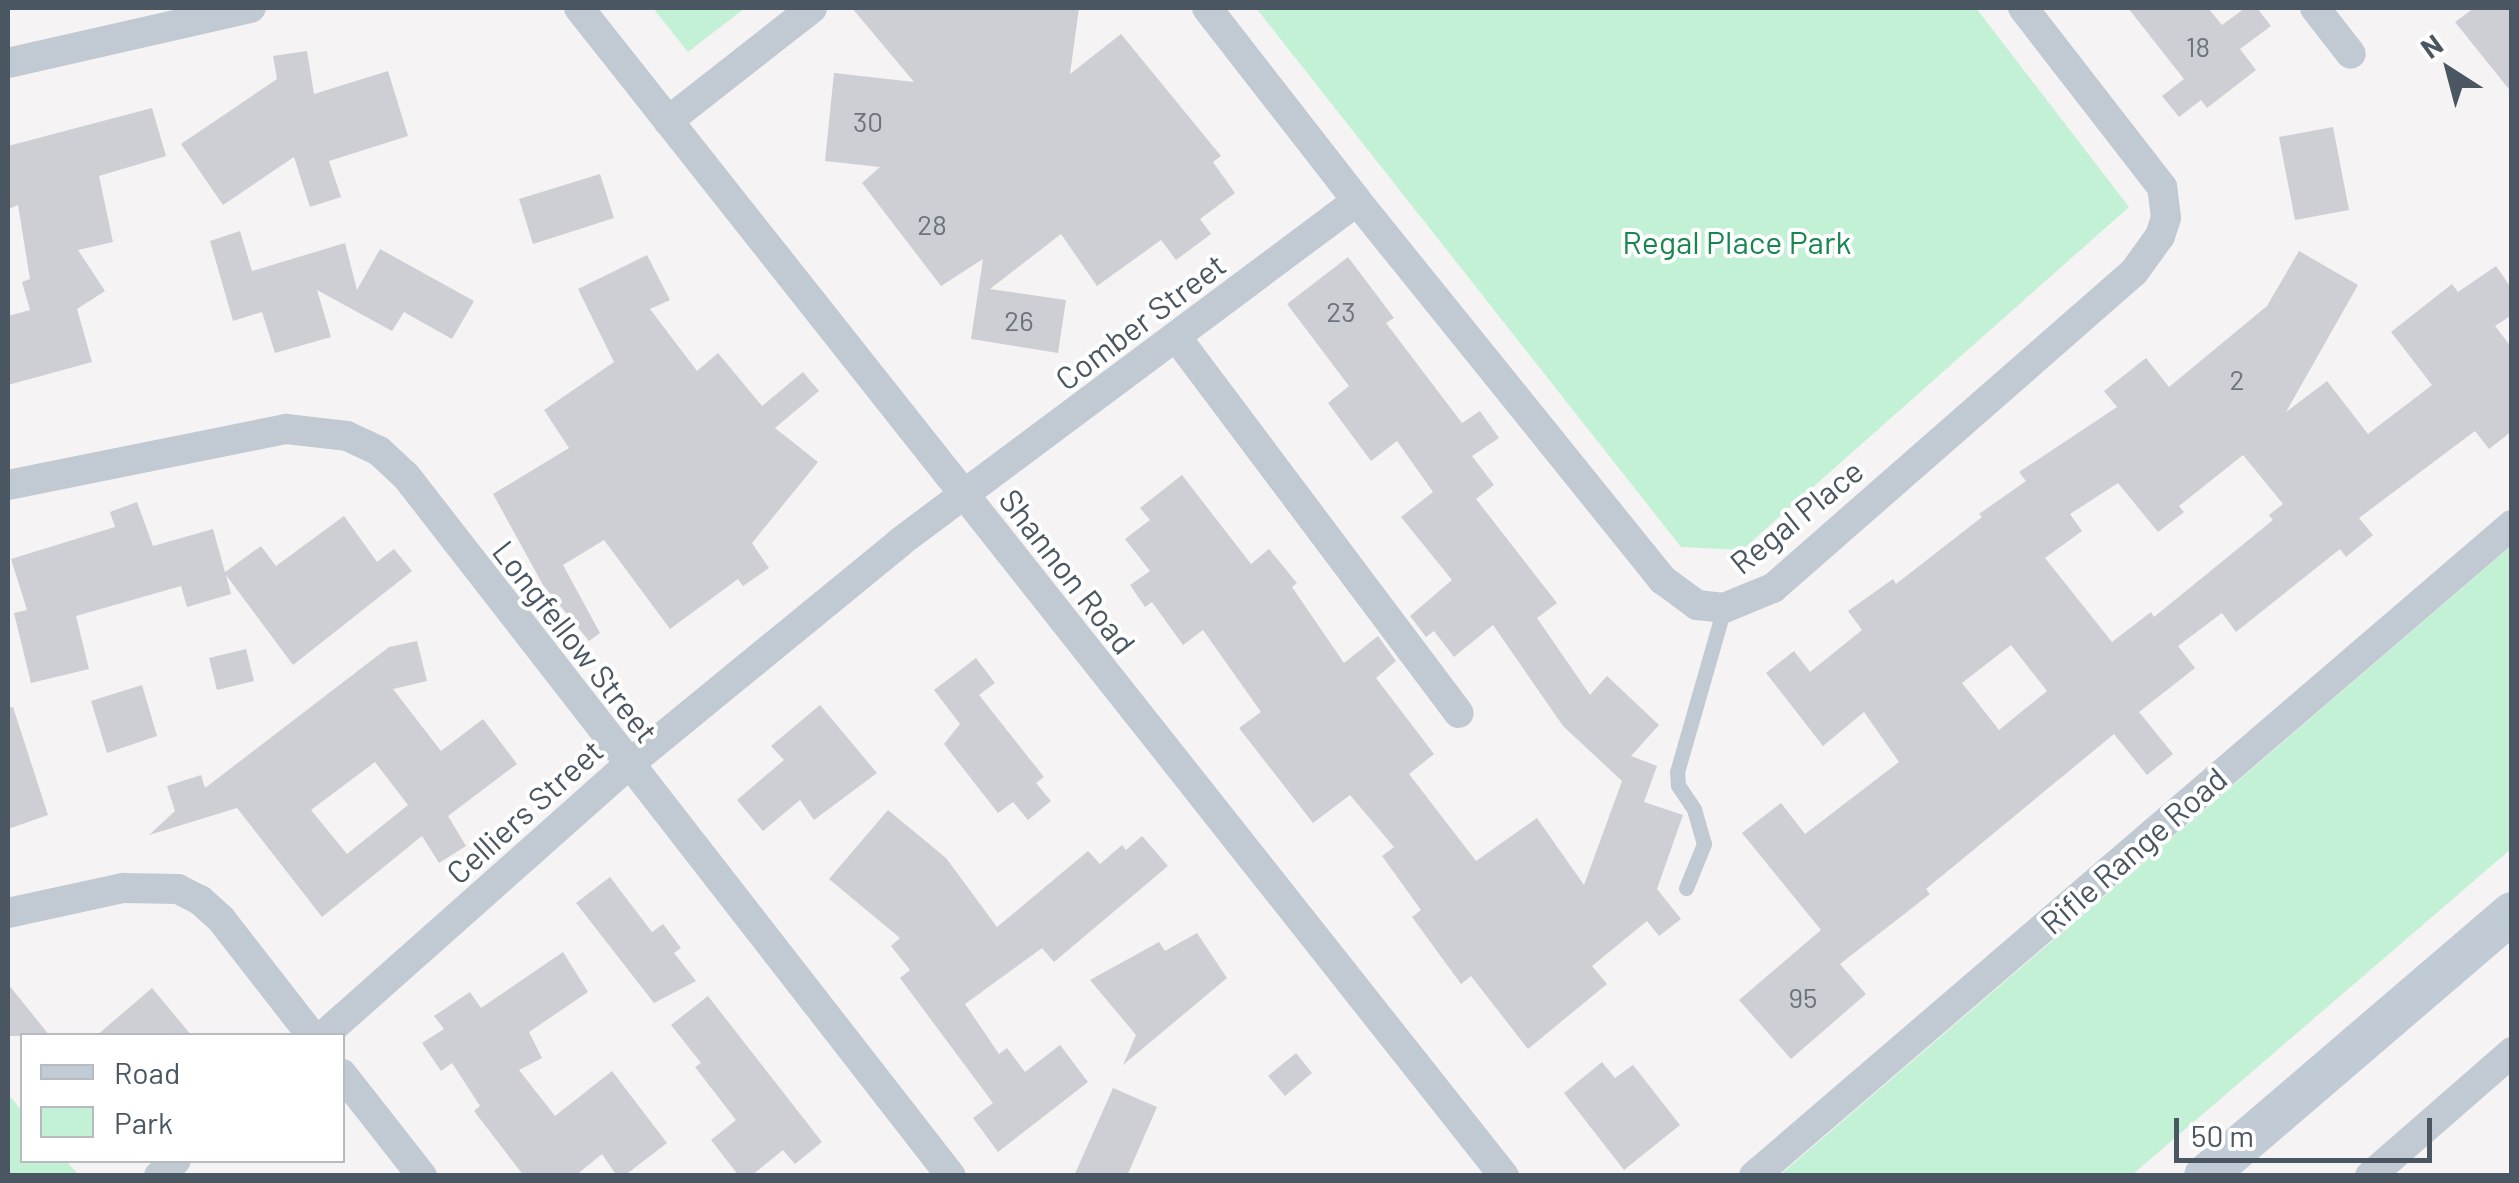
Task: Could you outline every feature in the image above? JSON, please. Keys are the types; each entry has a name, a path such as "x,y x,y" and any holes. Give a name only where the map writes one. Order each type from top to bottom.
{"main road":[{"path":"2205,1176 2512,913"}],"street":[{"path":"8,62 252,8"},
{"name":"Shannon Road","path":"579,8 1504,1176"},
{"path":"668,121 812,8"},
{"name":"Regal Place","path":"1207,8 1356,201 1663,580 1697,605 1724,608 1739,606 1772,588 2134,272 2160,236 2166,218 2162,187 2023,8"},
{"path":"2315,8 2351,54"},
{"name":"Comber Street","path":"962,492 1176,338 1356,201"},
{"path":"1176,338 1459,712"},
{"name":"Longfellow Street","path":"8,485 286,429 347,436 379,451 406,476 951,1176"},
{"name":"Celliers Street","path":"326,1033 628,765 962,492"},
{"name":"Rifle Range Road","path":"1754,1176 2512,525"},
{"path":"8,913 122,888 178,889 200,900 222,919 310,1033"},
{"path":"2370,1176 2512,1052"},
{"path":"345,1078 422,1176"}],"lane":[{"path":"1686,888 1704,844 1694,809 1678,786 1677,772 1724,608"}],"green space":[{"path":"653,8 745,8 688,52"},
{"name":"Regal Place Park","path":"1256,8 1976,8 2129,207 1742,550 1681,547"},
{"path":"2511,546 2511,849 2132,1175 1780,1175"},
{"path":"8,1094 20,1109 20,1163 68,1163 79,1175 8,1175"}],"building":[{"path":"852,8 1079,8 1070,74 1121,34 1221,156 1213,162 1235,193 1200,219 1211,234 1176,260 1161,240 1097,286 1061,234 990,289 1066,300 1058,353 971,339 983,259 941,286 862,183 880,167 825,161 834,73 914,82"},
{"path":"2128,8 2208,8 2222,25 2245,8 2257,8 2271,26 2240,49 2256,70 2207,108 2201,100 2179,117 2162,96 2184,79"},
{"path":"2474,8 2512,8 2512,93 2455,22"},
{"path":"307,51 314,94 388,71 408,136 329,161 341,197 310,207 294,157 223,205 181,144 277,79 273,56"},
{"path":"152,108 166,156 99,176 113,242 78,250 105,291 77,309 92,362 8,385 8,316 30,310 22,282 30,279 18,205 8,209 8,146"},
{"path":"2333,127 2349,210 2295,220 2279,137"},
{"path":"600,174 614,218 533,244 519,199"},
{"path":"240,231 252,271 345,243 357,290 380,249 474,301 452,339 404,312 392,331 317,290 331,337 275,353 262,312 233,321 210,241"},
{"path":"2299,251 2358,285 2286,412 2327,381 2368,434 2432,385 2391,332 2452,284 2458,292 2496,266 2512,289 2512,315 2495,326 2512,348 2512,431 2489,449 2475,431 2359,518 2373,535 2346,557 2340,549 2236,632 2222,613 2178,646 2195,668 2139,712 2173,754 2147,775 2114,734 1926,889 1930,894 1840,964 1866,994 1791,1059 1739,1000 1821,930 1742,833 1781,803 1805,834 1899,762 1864,712 1823,746 1766,673 1794,651 1810,672 1862,630 1848,611 1893,579 1896,584 1982,517 1979,514 2026,481 2019,472 2117,407 2104,391 2146,358 2169,387 2267,306","holes":["2243,455 2283,504 2269,515 2273,520 2154,617 2151,612 2112,642 2045,558 2082,531 2070,514 2118,483 2158,532 2184,512 2179,506","2011,645 2047,691 1999,730 1962,683"]},
{"path":"647,255 670,300 650,309 697,371 718,353 762,406 803,372 819,391 775,428 818,462 752,543 769,568 743,586 738,579 670,629 604,540 563,565 600,633 589,641 543,585 493,494 569,448 544,410 614,362 578,289"},
{"path":"1348,257 1394,318 1386,323 1462,423 1480,411 1499,438 1472,456 1494,485 1476,499 1557,603 1537,618 1590,695 1607,676 1659,725 1631,756 1657,766 1644,802 1683,815 1657,889 1681,919 1659,936 1647,921 1592,966 1607,984 1528,1049 1471,976 1461,984 1412,917 1421,910 1382,856 1394,847 1350,795 1313,823 1239,728 1261,712 1203,630 1183,645 1152,602 1145,607 1130,585 1150,571 1125,539 1150,520 1140,508 1182,475 1251,564 1269,549 1297,583 1292,587 1344,663 1378,636 1396,661 1376,678 1434,754 1409,774 1476,861 1537,818 1584,885 1622,781 1563,726 1493,625 1454,657 1434,631 1426,637 1410,616 1452,580 1401,517 1433,492 1397,441 1371,461 1328,403 1349,386 1287,304"},
{"path":"137,502 153,546 213,529 225,572 261,546 276,566 344,516 377,562 394,549 412,571 293,665 226,575 231,594 187,607 181,586 76,616 89,669 31,683 14,613 27,610 11,559 115,527 110,512"},
{"path":"417,641 427,681 393,689 441,751 483,719 517,764 448,816 466,846 439,863 422,836 322,917 237,808 149,835 175,811 167,786 201,775 205,788 389,647","holes":["375,762 408,805 347,854 311,810"]},
{"path":"246,649 254,681 217,690 209,658"},
{"path":"976,658 995,683 979,695 1044,777 1036,783 1051,801 1028,820 1013,802 998,813 944,744 960,724 934,690"},
{"path":"142,685 157,736 107,753 91,701"},
{"path":"820,705 877,773 814,820 800,800 763,831 737,800 784,760 771,746"},
{"path":"13,707 48,815 8,829 8,708"},
{"path":"888,810 946,858 997,927 1088,851 1100,864 1122,845 1126,850 1142,836 1168,866 1054,962 1042,948 965,1004 999,1054 1007,1048 1025,1072 1060,1045 1088,1082 998,1152 973,1118 993,1103 900,978 910,970 891,946 900,938 829,879"},
{"path":"610,877 652,932 663,924 681,948 674,953 696,981 654,1003 576,903"},
{"path":"1197,933 1227,978 1123,1065 1136,1035 1090,980 1159,942 1165,951"},
{"path":"563,952 588,992 529,1032 542,1058 519,1070 555,1116 612,1071 667,1143 624,1176 617,1176 602,1154 575,1176 524,1176 474,1111 480,1106 452,1063 441,1071 422,1043 444,1029 434,1016 470,992 481,1008"},
{"path":"8,984 48,1033 8,1036"},
{"path":"152,988 190,1033 100,1033"},
{"path":"708,996 822,1142 795,1164 783,1150 751,1176 739,1176 711,1140 736,1120 695,1067 701,1063 671,1025"},
{"path":"1296,1053 1312,1073 1285,1096 1268,1076"},
{"path":"1602,1062 1615,1078 1633,1065 1680,1125 1624,1170 1564,1093"},
{"path":"1113,1088 1157,1107 1127,1176 1074,1176"}]}
